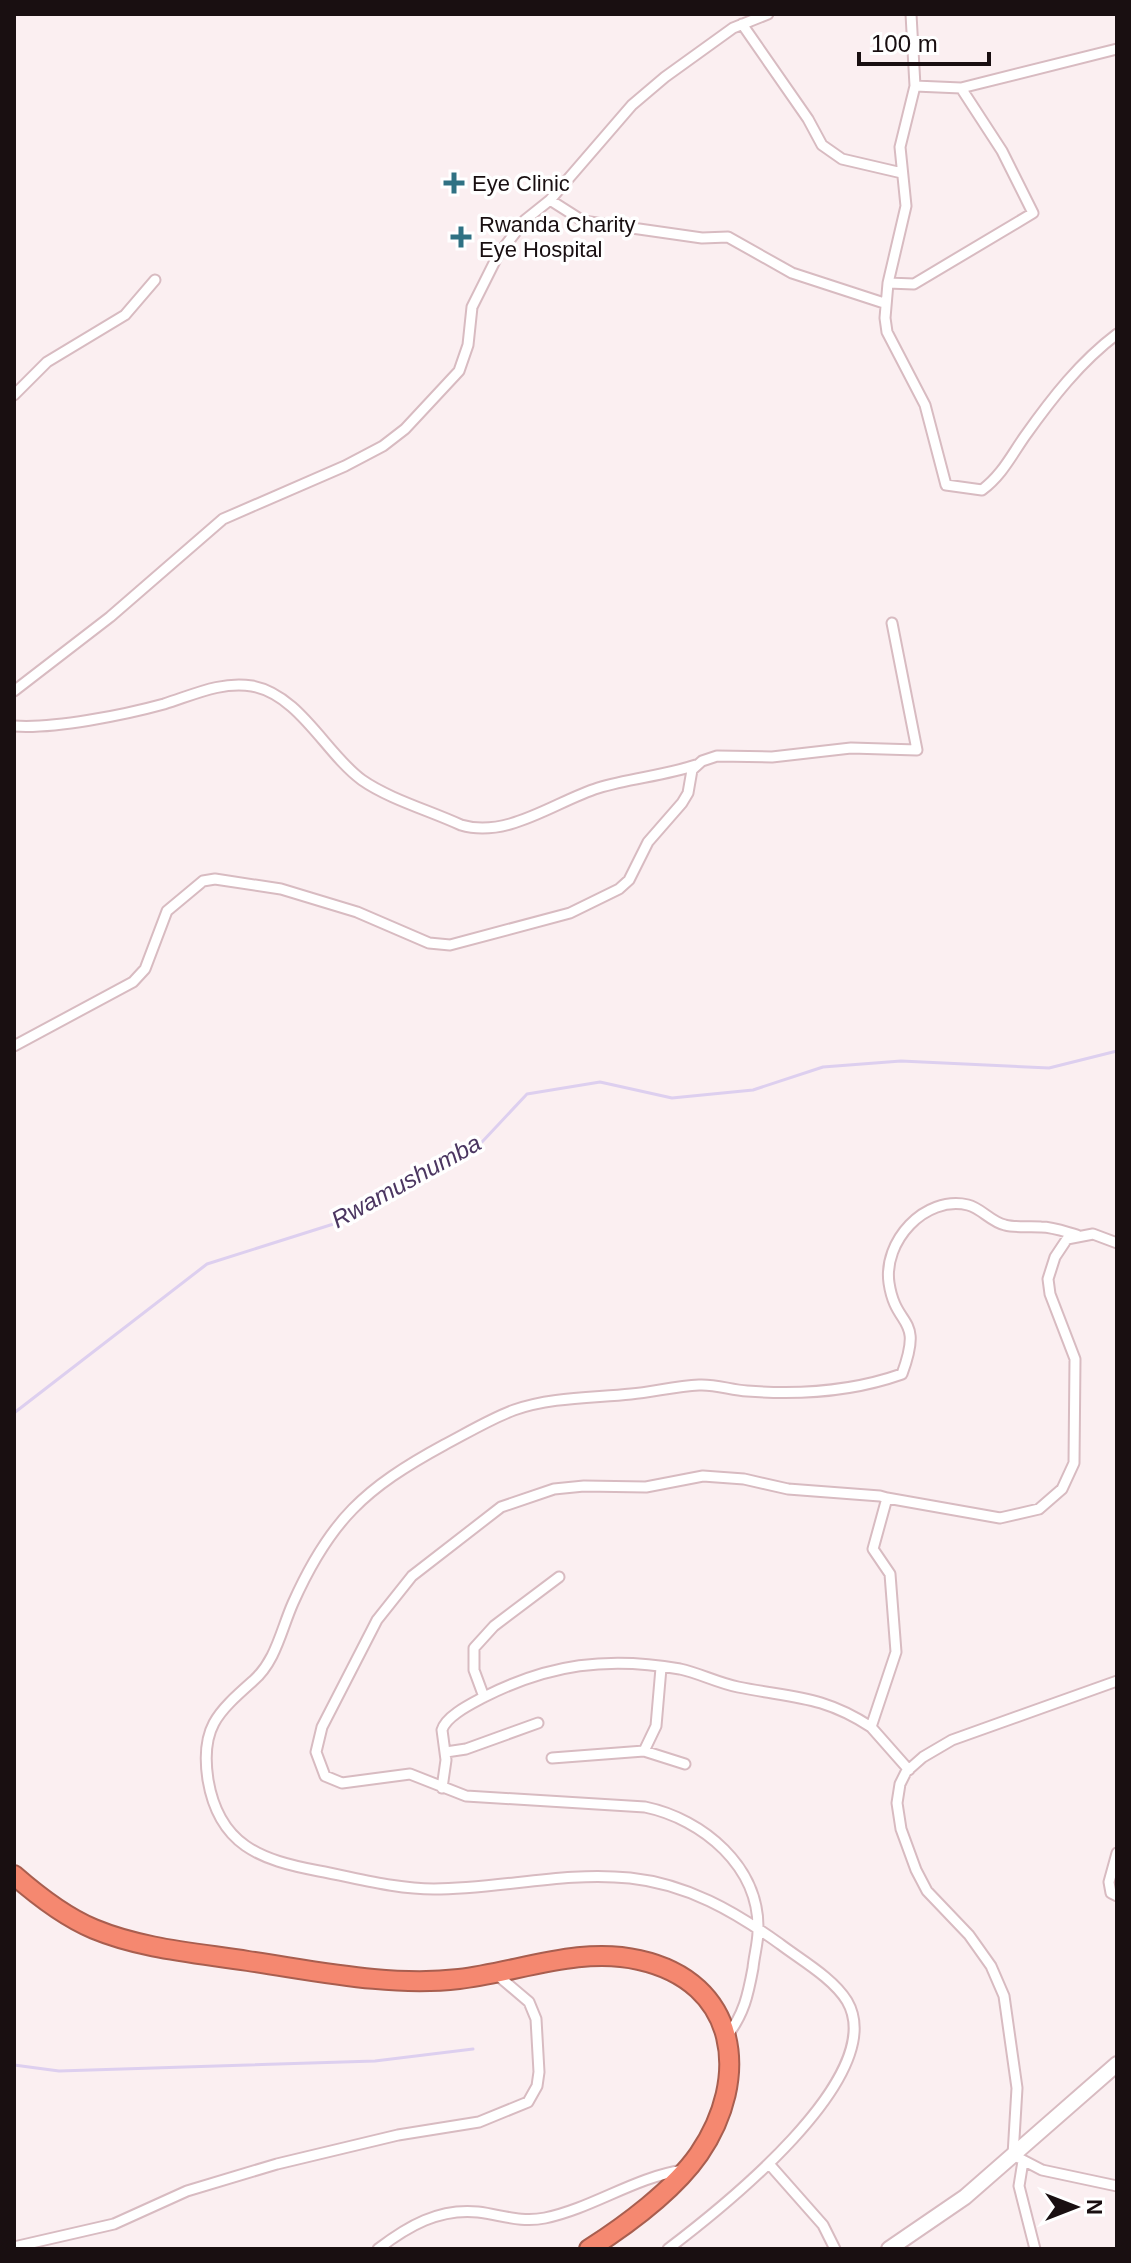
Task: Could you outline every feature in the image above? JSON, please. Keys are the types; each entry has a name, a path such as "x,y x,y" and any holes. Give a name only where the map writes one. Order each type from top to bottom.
{"highway":[{"path":"14,1875 50,1904 94,1929 156,1946 363,1977 436,1981 496,1974 590,1956 639,1959 668,1968 702,1992 717,2009 727,2036 728,2080 724,2106 697,2156 684,2170 636,2216 589,2249"}],"main road":[{"path":"889,2249 1018,2158 1117,2064"}],"street":[{"path":"14,691 110,617 223,519 345,466 383,446 405,429 459,371 466,354 472,307 498,255 525,220 550,200 632,105 665,77 742,24 768,14"},
{"path":"911,14 915,86 900,147 906,206 884,303 887,332 925,405 937,439 946,485 962,490 982,490 998,479 1025,436 1086,358 1117,334"},
{"path":"742,24 808,119 822,145 842,159 902,173"},
{"path":"915,86 961,88 1117,49"},
{"path":"888,283 914,284 1033,213 1002,151 961,88"},
{"path":"550,200 583,221 702,238 728,237 792,273 884,303"},
{"path":"14,395 47,362 125,315 155,280"},
{"path":"14,726 57,724 132,710 228,685 254,687 273,694 295,712 361,780 461,825 476,828 522,820 598,788 647,779 717,756 772,757 851,748 917,750 892,623"},
{"path":"14,1046 133,982 145,969 167,911 203,881 215,879 316,898 439,946 502,934 528,923 590,906 629,880 648,842 688,793 696,765"},
{"path":"668,2249 770,2165 797,2135 837,2077 847,2057 852,2015 838,1990 759,1929 699,1894 629,1877 566,1877 431,1889 382,1885 270,1858 238,1842 214,1808 206,1751 209,1728 220,1710 270,1661 320,1546 342,1518 378,1484 489,1421 544,1402 699,1385 770,1392 878,1383 902,1374 913,1334 889,1284 891,1250 900,1234 917,1218 946,1205 969,1205 1005,1226 1045,1227 1077,1235 1093,1234 1117,1243"},
{"path":"727,2036 741,2017 747,2001 759,1929 745,1878 730,1854 686,1820 645,1807 572,1800 497,1799 442,1788 410,1774 367,1781 331,1781 321,1770 317,1743 377,1620 397,1593 439,1552 483,1518 501,1507 554,1489 646,1487 722,1475 788,1489 858,1492 1000,1518 1039,1509 1062,1489 1074,1463 1072,1410 1076,1377 1073,1351 1050,1294 1048,1279 1061,1245 1077,1235"},
{"path":"871,1727 896,1652 890,1574 873,1549 887,1498"},
{"path":"484,1697 474,1670 474,1648 494,1626 559,1577"},
{"path":"442,1788 446,1752 442,1730 445,1723 484,1697 539,1674 599,1661 681,1669 744,1688 810,1698 852,1715 871,1727 909,1770"},
{"path":"644,1751 656,1726 661,1668"},
{"path":"1035,2249 1019,2186 1017,2088 1006,2005 991,1966 969,1935 927,1891 901,1829 897,1803 900,1784 909,1770 952,1740 1117,1681"},
{"path":"446,1752 466,1749 538,1723"},
{"path":"552,1758 644,1751 685,1764"},
{"path":"1117,1853 1109,1882 1111,1893 1117,1896"},
{"path":"14,2247 114,2224 187,2191 277,2164 385,2138 479,2122 528,2102 533,2096 539,2072 536,2019 520,1992 496,1974"},
{"path":"1018,2158 1042,2170 1117,2186"},
{"path":"770,2165 823,2225 835,2249"},
{"path":"378,2249 423,2220 442,2213 477,2212 514,2220 546,2218 660,2173 684,2170"}],"waterway":[{"name":"Rwamushumba","path":"14,1413 207,1264 343,1221 482,1142 527,1094 600,1082 672,1098 753,1090 823,1067 901,1061 1049,1068 1117,1051"},
{"path":"14,2065 59,2071 375,2061 473,2049"}],"place":[{"name":"Eye Clinic","path":"454,183"},
{"name":"Rwanda Charity Eye Hospital","path":"461,237"}]}
